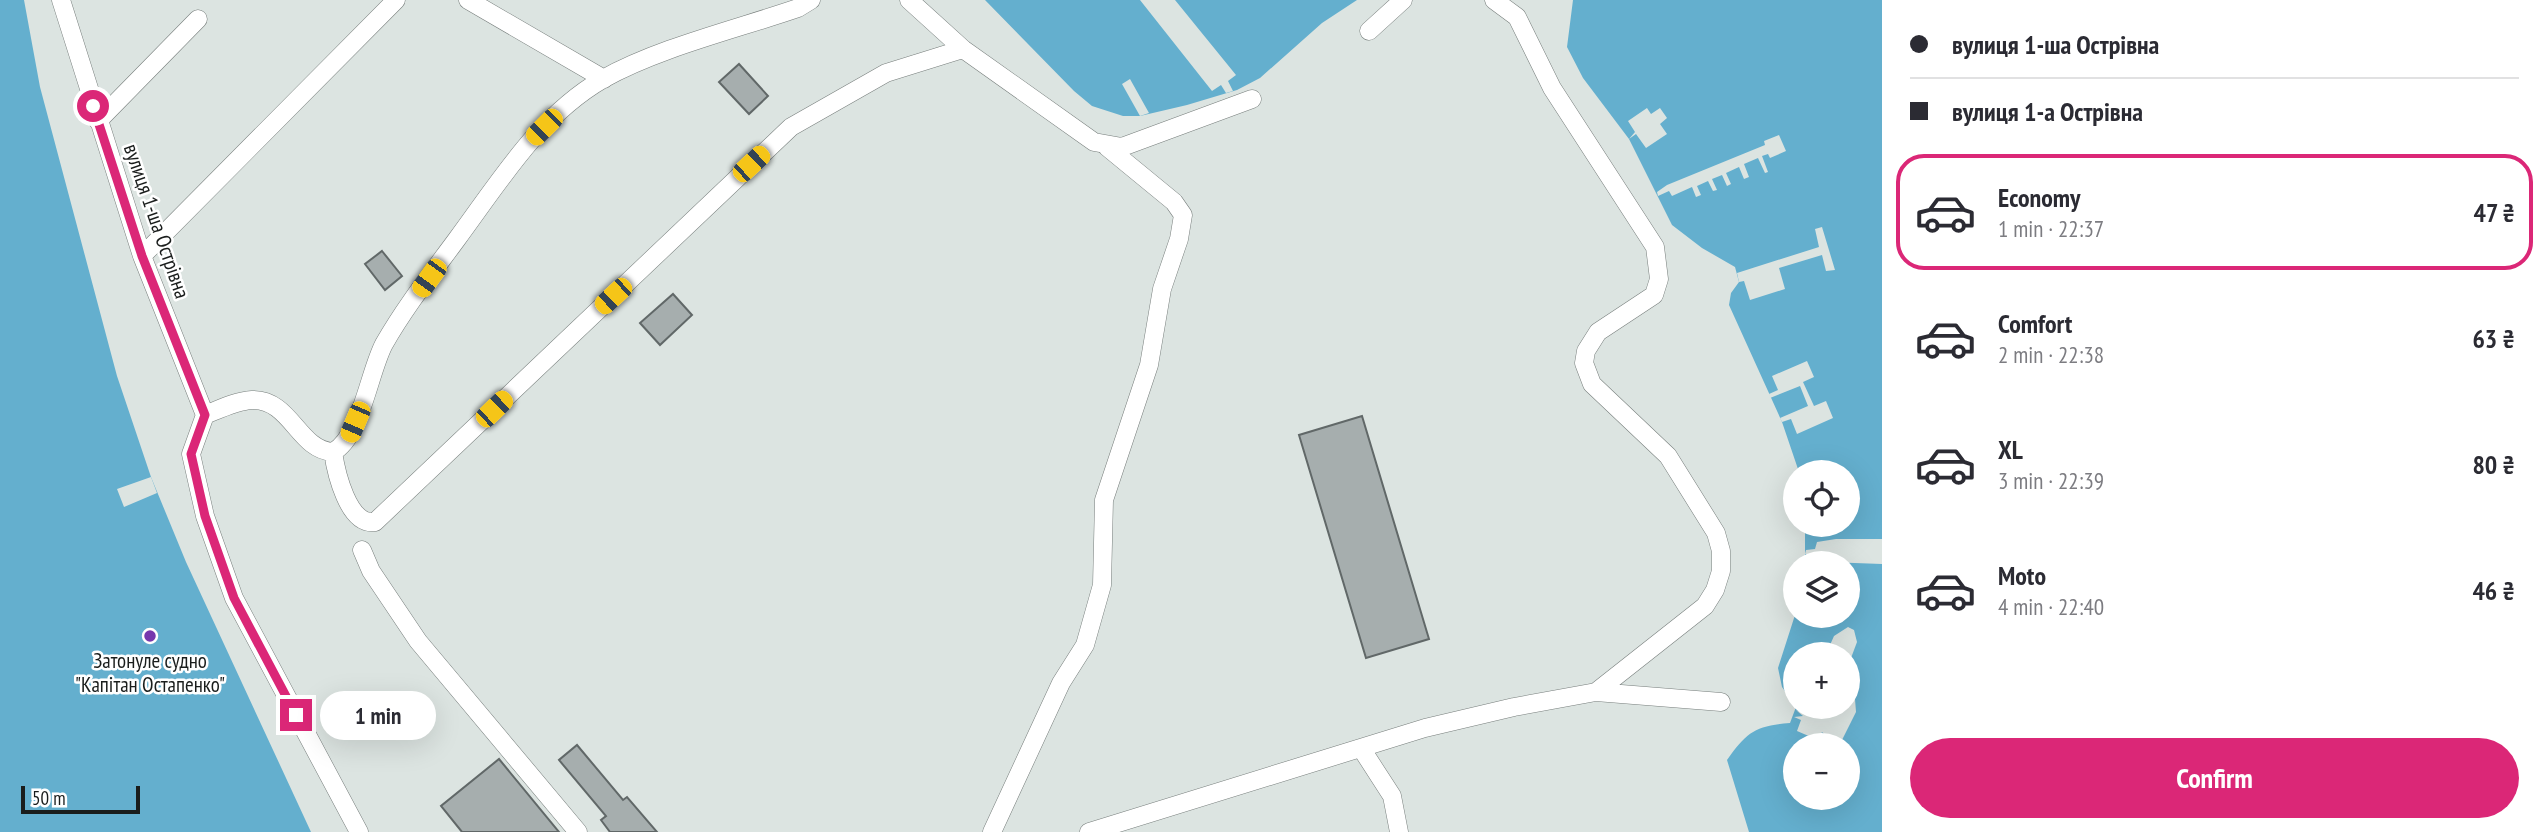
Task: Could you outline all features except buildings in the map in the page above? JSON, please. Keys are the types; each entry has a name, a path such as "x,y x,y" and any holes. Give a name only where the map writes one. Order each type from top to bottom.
{"street":[{"name":"вулиця 1-ша Острівна","path":"61,0 142,256 205,415"},
{"path":"142,256 396,0"},
{"path":"468,0 604,79"},
{"path":"333,452 348,438 374,362 396,323 526,145 561,109 604,79 663,54 798,8 811,0"},
{"path":"909,0 963,49 1094,142 1107,147 1174,202 1183,215 1179,239 1162,289 1149,365 1104,500 1102,585 1085,645 1061,683 992,832"},
{"path":"1369,31 1404,0"},
{"path":"1494,0 1517,17 1552,88 1656,247 1659,271 1654,295 1598,332 1590,341 1584,363 1586,374 1600,393 1668,456 1716,533 1721,551 1718,580 1705,606 1596,692"},
{"path":"98,121 198,19"},
{"path":"333,452 336,474 355,515 364,521 375,522 791,127 886,73 963,49"},
{"path":"1107,147 1135,143 1252,99"},
{"path":"333,452 315,446 281,409 269,402 242,401 205,415 191,454 205,516 234,598 359,832"},
{"path":"362,550 371,571 418,640 578,832"},
{"path":"1089,832 1425,728 1596,692 1721,702"},
{"path":"1361,748 1392,796 1399,832"}],"water":[{"path":"0,0 24,0 40,87 117,376 151,477 186,562 311,832 0,832"},
{"path":"985,0 1357,0 1322,23 1260,78 1237,90 1140,116 1123,116 1092,106 1074,91"},
{"path":"1573,0 1882,0 1882,832 1749,832 1727,760 1746,737 1768,726 1790,723 1792,719 1860,719 1860,642 1786,642 1791,628 1860,628 1860,551 1805,551 1805,537 1860,537 1860,460 1795,460 1782,422 1729,305 1731,293 1739,282 1735,267 1702,248 1672,225 1629,139 1583,78 1567,47"},
{"path":"1783,652 1783,688 1782,687 1778,668"}],"pier":[{"path":"1140,0 1175,0 1236,75 1228,81 1233,91 1226,93 1221,85 1212,91"},
{"path":"1130,79 1149,113 1140,116 1122,84"},
{"path":"1647,108 1651,114 1660,108 1667,118 1660,124 1667,134 1646,148 1636,134 1629,139 1635,132 1628,121"},
{"path":"1779,135 1786,151 1770,158 1768,154 1762,156 1768,172 1765,173 1758,158 1744,164 1749,177 1744,179 1739,167 1726,173 1731,184 1727,186 1722,175 1712,179 1717,190 1713,191 1708,181 1697,186 1701,195 1696,197 1692,187 1672,196 1669,191 1658,196 1657,192 1667,185 1765,145 1764,141"},
{"path":"1822,227 1835,270 1826,271 1822,255 1779,268 1785,289 1750,300 1744,281 1739,282 1737,273 1819,247 1815,229"},
{"path":"1807,361 1814,377 1803,382 1814,406 1826,401 1833,418 1797,434 1791,419 1782,422 1780,418 1808,406 1800,386 1770,398 1769,394 1778,390 1772,376"},
{"path":"151,477 157,493 124,507 117,489"},
{"path":"1836,539 1882,539 1882,564 1860,563 1860,551 1806,551 1815,549 1817,542"},
{"path":"1850,628 1854,630 1857,642 1831,642 1834,636"},
{"path":"1799,719 1852,719 1846,733 1802,733 1797,731 1801,720"}],"place":[{"name":"Затонуле судно \"Капітан Остапенко\"","path":"150,636"}],"route":[{"path":"93,106 142,256 205,415 199,424 191,454 205,516 234,598 296,715"}]}
